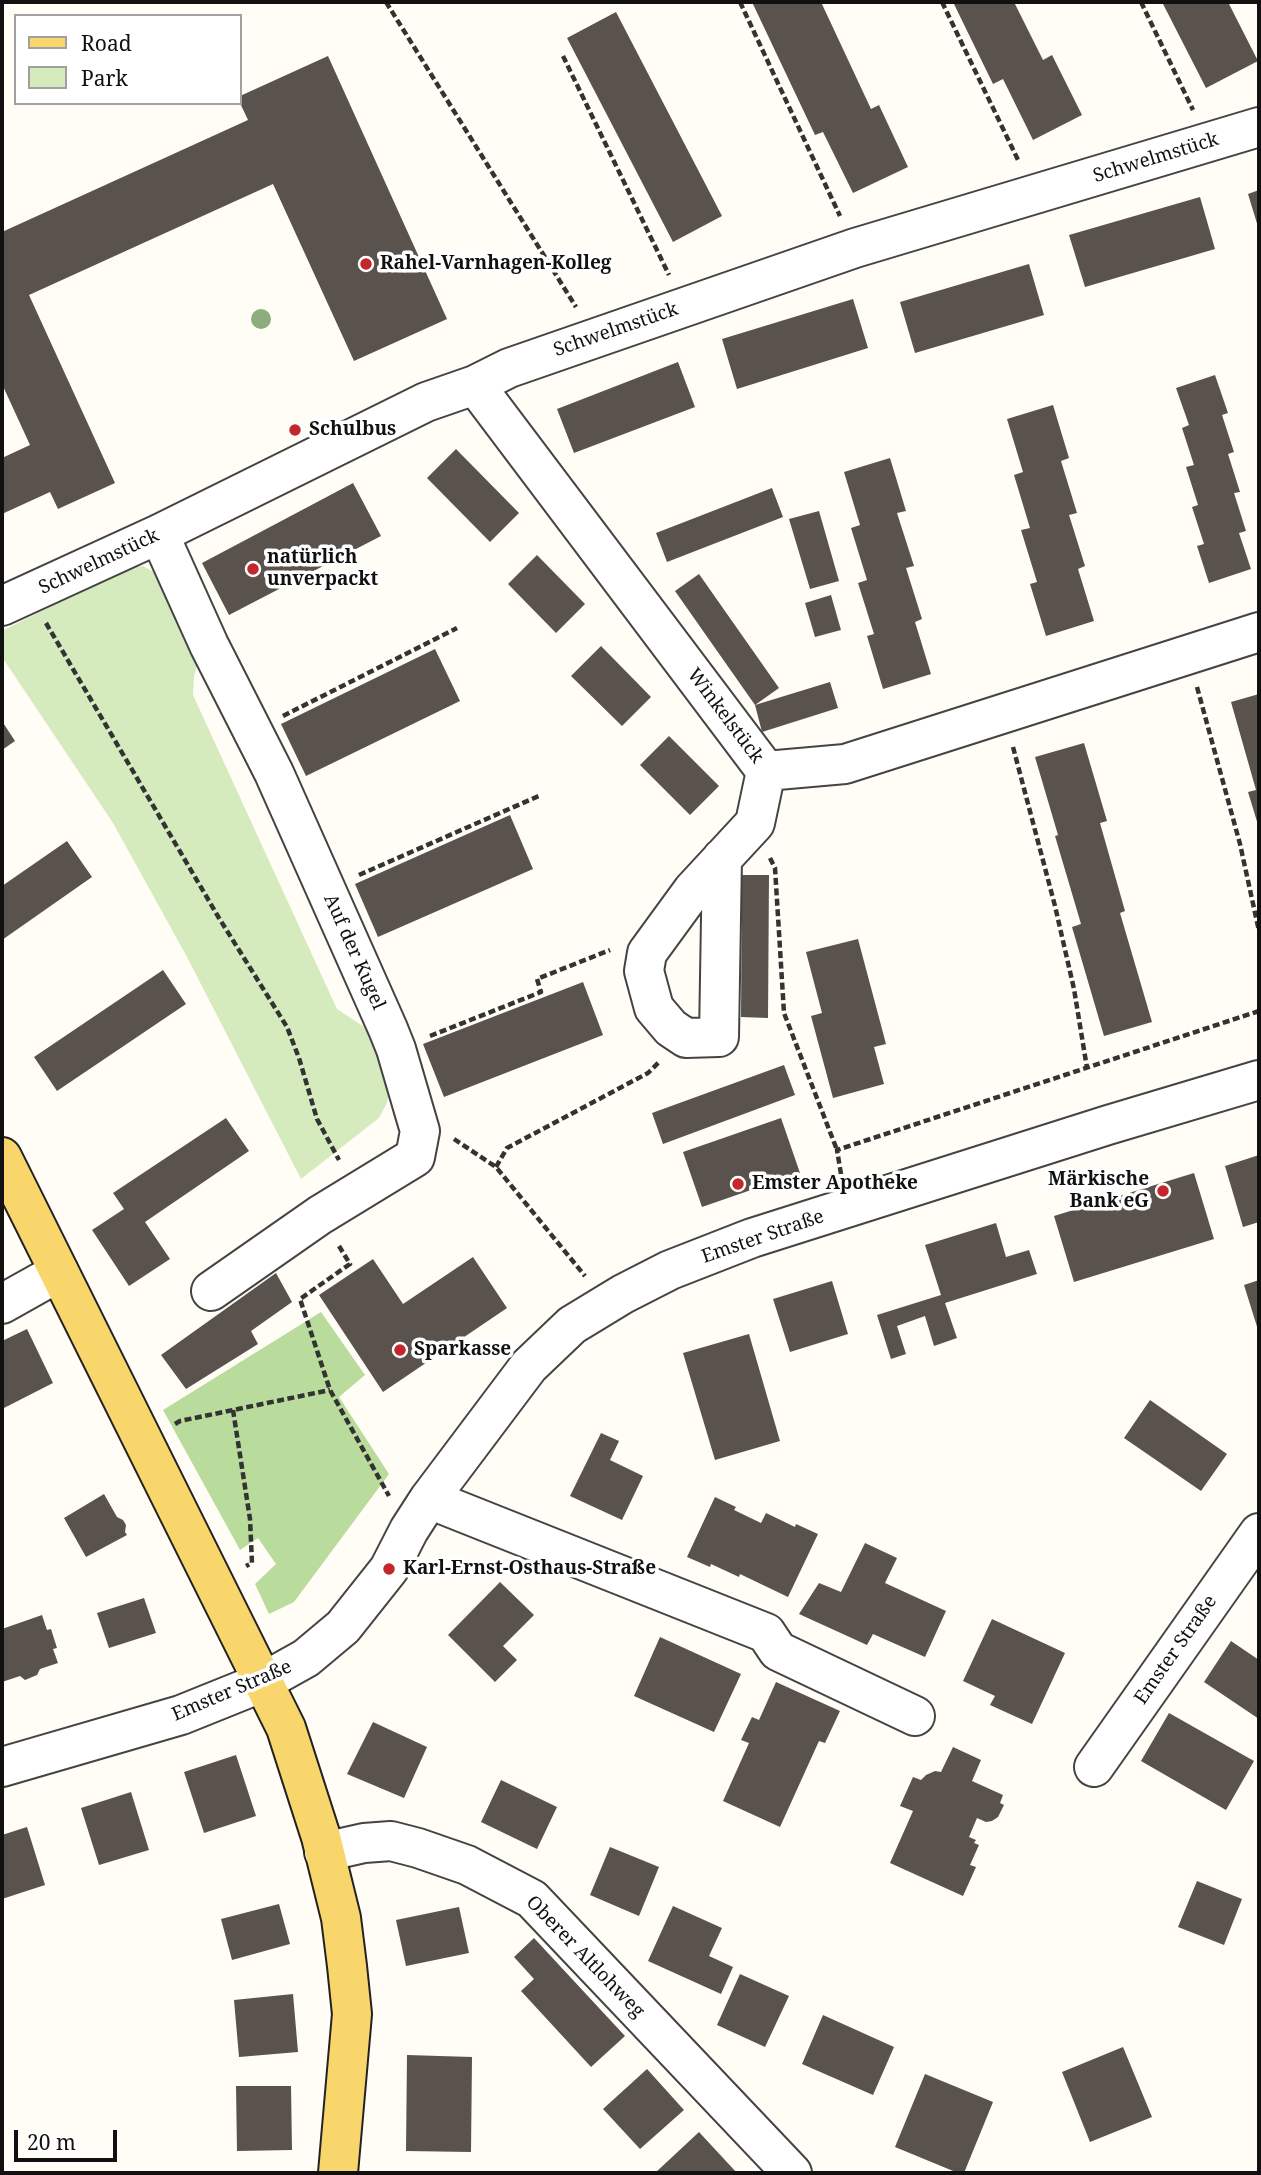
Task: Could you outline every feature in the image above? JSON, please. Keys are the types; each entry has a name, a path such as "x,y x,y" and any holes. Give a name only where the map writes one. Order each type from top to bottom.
{"main road":[{"path":"2,1157 263,1682 297,1759 341,1918 352,2014 338,2173"}],"street":[{"name":"Schwelmstück","path":"16,600 159,534 426,402 475,385 509,368 855,248 1259,127"},
{"name":"Winkelstück","path":"475,385 766,771 845,764 1259,632"},
{"name":"Auf der Kugel","path":"159,534 326,889 396,1049 420,1131"},
{"path":"722,858 719,1037 686,1038 671,1028 654,1007 644,971 646,953 693,890 722,858 755,823 766,771"},
{"name":"Emster Straße","path":"2,1767 181,1715 263,1682 306,1658 342,1627 389,1569 419,1514 529,1366 572,1325 607,1303 670,1270 752,1237 1259,1080"},
{"path":"211,1291 320,1215 415,1157 420,1131"},
{"path":"2,1304 59,1272"},
{"path":"419,1514 472,1518 766,1633 778,1651 915,1716"},
{"name":"Emster Straße","path":"1094,1767 1259,1533"},
{"name":"Oberer Altlohweg","path":"324,1852 364,1843 391,1841 467,1866 532,1899 792,2173"}],"path":[{"path":"386,2 595,338"},
{"path":"740,2 855,248"},
{"path":"942,2 1034,195"},
{"path":"1141,2 1208,142"},
{"path":"564,56 685,307"},
{"path":"16,600 57,643 219,918 287,1027 317,1119 356,1192"},
{"path":"253,731 457,628"},
{"path":"1187,654 1240,844 1259,930"},
{"path":"1004,713 1055,906 1074,989 1087,1068"},
{"path":"326,889 541,795"},
{"path":"755,823 775,868 784,1013 837,1150 846,1209"},
{"path":"396,1049 541,992 537,979 614,948"},
{"path":"837,1150 1259,1012"},
{"path":"496,1167 507,1148 648,1073 686,1038"},
{"path":"420,1131 454,1139 496,1167 607,1303"},
{"path":"320,1215 350,1264 300,1299 330,1390 419,1514"},
{"path":"180,1422 330,1390"},
{"path":"233,1410 251,1537"}],"green space":[{"path":"143,566 156,573 202,650 194,676 193,695 337,1009 375,1034 390,1086 387,1103 379,1118 301,1179 187,957 113,823 2,657 2,631 127,568"},
{"path":"321,1312 365,1375 339,1397 389,1474 294,1602 269,1614 255,1584 276,1564 258,1538 240,1550 163,1410"}],"building":[{"path":"752,2 821,2 871,109 879,105 908,167 853,193 823,132 815,135"},
{"path":"953,2 1014,2 1043,60 1052,55 1082,115 1033,140 1003,79 993,84"},
{"path":"1162,2 1228,2 1258,61 1206,88"},
{"path":"616,12 722,216 673,242 567,38"},
{"name":"Rahel-Varnhagen-Kolleg","path":"328,56 447,319 354,361 273,184 29,295 115,483 58,509 50,492 2,514 2,458 30,445 2,384 2,232 248,120 241,105 242,95"},
{"path":"1259,190 1259,230 1248,194"},
{"path":"1200,197 1215,249 1085,287 1069,235"},
{"path":"1029,264 1044,315 915,353 900,302"},
{"path":"853,299 868,348 737,389 722,339"},
{"path":"678,362 695,407 574,453 557,409"},
{"path":"1215,375 1228,413 1222,415 1234,452 1228,454 1240,492 1234,493 1246,531 1239,533 1251,569 1209,583 1197,546 1204,544 1192,507 1198,505 1186,467 1194,465 1182,428 1189,425 1176,388"},
{"path":"1053,405 1069,458 1061,461 1077,513 1069,515 1085,566 1078,569 1094,621 1046,636 1030,584 1037,582 1021,530 1030,528 1014,475 1023,472 1007,419"},
{"path":"456,449 519,513 490,542 427,478"},
{"path":"890,458 906,511 897,513 914,566 906,568 922,619 915,622 931,674 883,689 867,636 874,634 858,583 867,580 851,528 860,525 844,472"},
{"path":"353,483 381,536 229,615 202,563"},
{"path":"772,488 783,517 667,562 656,533"},
{"path":"819,511 839,581 810,589 789,519"},
{"path":"537,555 585,604 556,633 508,584"},
{"path":"699,574 779,688 755,705 675,591"},
{"path":"831,595 841,630 815,637 805,603"},
{"path":"601,646 651,697 622,726 571,676"},
{"path":"435,649 460,701 306,776 281,724"},
{"path":"830,682 838,708 762,732 755,705"},
{"path":"1259,694 1259,828 1248,792 1256,790 1231,702"},
{"path":"2,721 15,741 2,750"},
{"path":"669,736 719,786 690,815 640,765"},
{"path":"1084,743 1107,821 1100,823 1125,911 1120,913 1152,1022 1104,1036 1072,927 1081,924 1035,757"},
{"path":"510,815 533,869 378,937 355,884"},
{"path":"67,841 92,877 2,940 2,886"},
{"path":"742,875 769,875 768,1018 741,1017"},
{"path":"858,939 886,1044 874,1047 884,1084 833,1098 811,1016 822,1013 806,952"},
{"path":"163,970 186,1004 57,1091 34,1057"},
{"path":"583,982 603,1035 444,1097 423,1044"},
{"path":"784,1065 795,1095 663,1144 652,1113"},
{"path":"226,1118 249,1151 145,1222 170,1259 129,1286 92,1230 124,1209 113,1193"},
{"path":"781,1118 800,1173 702,1207 683,1152"},
{"path":"1259,1155 1259,1222 1243,1227 1225,1166"},
{"path":"1194,1173 1214,1239 1074,1282 1054,1216"},
{"path":"996,1223 1006,1257 1029,1250 1037,1274 945,1303 957,1338 934,1346 925,1316 897,1326 906,1354 891,1359 877,1315 941,1295 925,1245"},
{"name":"Sparkasse","path":"473,1257 507,1308 383,1392 319,1295 373,1259 403,1304"},
{"path":"276,1273 292,1302 251,1331 258,1344 186,1389 161,1355"},
{"path":"1259,1280 1259,1333 1244,1285"},
{"path":"832,1281 848,1334 790,1352 773,1299"},
{"path":"27,1329 53,1383 2,1409 2,1341"},
{"path":"749,1334 780,1441 715,1460 683,1353"},
{"path":"1150,1400 1227,1454 1201,1491 1124,1438"},
{"path":"601,1433 619,1441 610,1460 643,1476 622,1520 570,1496"},
{"path":"104,1494 117,1517 126,1525 127,1535 86,1557 64,1518"},
{"path":"715,1497 761,1523 766,1513 795,1527 796,1524 818,1534 788,1597 740,1574 739,1577 687,1557"},
{"path":"865,1543 897,1558 885,1583 946,1611 925,1657 873,1634 867,1645 799,1614 819,1583 841,1592"},
{"path":"500,1582 534,1615 503,1646 517,1660 495,1682 448,1635"},
{"path":"144,1598 156,1633 109,1648 97,1613"},
{"path":"42,1615 47,1630 51,1629 58,1663 40,1669 37,1675 25,1680 20,1676 2,1682 2,1629"},
{"path":"992,1619 1065,1653 1032,1724 990,1705 995,1696 963,1681"},
{"path":"660,1637 741,1674 714,1732 634,1696"},
{"path":"1231,1641 1259,1660 1259,1719 1204,1682"},
{"path":"776,1682 840,1711 825,1743 819,1741 780,1827 723,1801 749,1743 741,1740 752,1717 759,1720"},
{"path":"1169,1713 1254,1761 1226,1810 1141,1761"},
{"path":"373,1722 427,1747 404,1798 347,1774"},
{"path":"953,1747 981,1760 972,1781 1003,1795 1000,1803 1004,1805 998,1817 992,1821 986,1822 977,1818 969,1837 979,1845 970,1865 976,1867 963,1896 890,1863 913,1811 900,1806 913,1777 921,1780 935,1771 941,1772"},
{"path":"236,1755 256,1816 204,1833 184,1772"},
{"path":"501,1780 557,1807 537,1849 481,1822"},
{"path":"131,1792 149,1850 99,1865 81,1808"},
{"path":"27,1827 45,1885 2,1899 2,1835"},
{"path":"610,1847 659,1867 639,1916 590,1895"},
{"path":"1197,1881 1242,1899 1224,1945 1178,1927"},
{"path":"279,1904 290,1944 232,1960 221,1919"},
{"path":"673,1906 722,1928 709,1956 733,1967 721,1994 648,1961"},
{"path":"459,1907 469,1953 406,1966 396,1920"},
{"path":"534,1938 625,2036 591,2067 521,1991 534,1979 514,1957"},
{"path":"740,1974 789,1996 765,2047 717,2025"},
{"path":"293,1994 298,2052 239,2057 234,2000"},
{"path":"823,2015 894,2047 873,2095 802,2064"},
{"path":"1123,2047 1152,2117 1090,2142 1062,2072"},
{"path":"407,2055 472,2057 471,2152 406,2151"},
{"path":"647,2069 684,2110 640,2149 603,2109"},
{"path":"925,2074 993,2102 964,2173 958,2173 895,2147"},
{"path":"236,2086 291,2086 292,2150 237,2151"},
{"path":"699,2132 737,2173 655,2173"}],"place":[{"name":"Rahel-Varnhagen-Kolleg","path":"366,264"},
{"name":"Schulbus","path":"295,430"},
{"name":"natürlich unverpackt","path":"253,569"},
{"name":"Emster Apotheke","path":"738,1184"},
{"name":"Märkische Bank eG","path":"1163,1191"},
{"name":"Sparkasse","path":"400,1350"},
{"name":"Karl-Ernst-Osthaus-Straße","path":"389,1569"}]}
